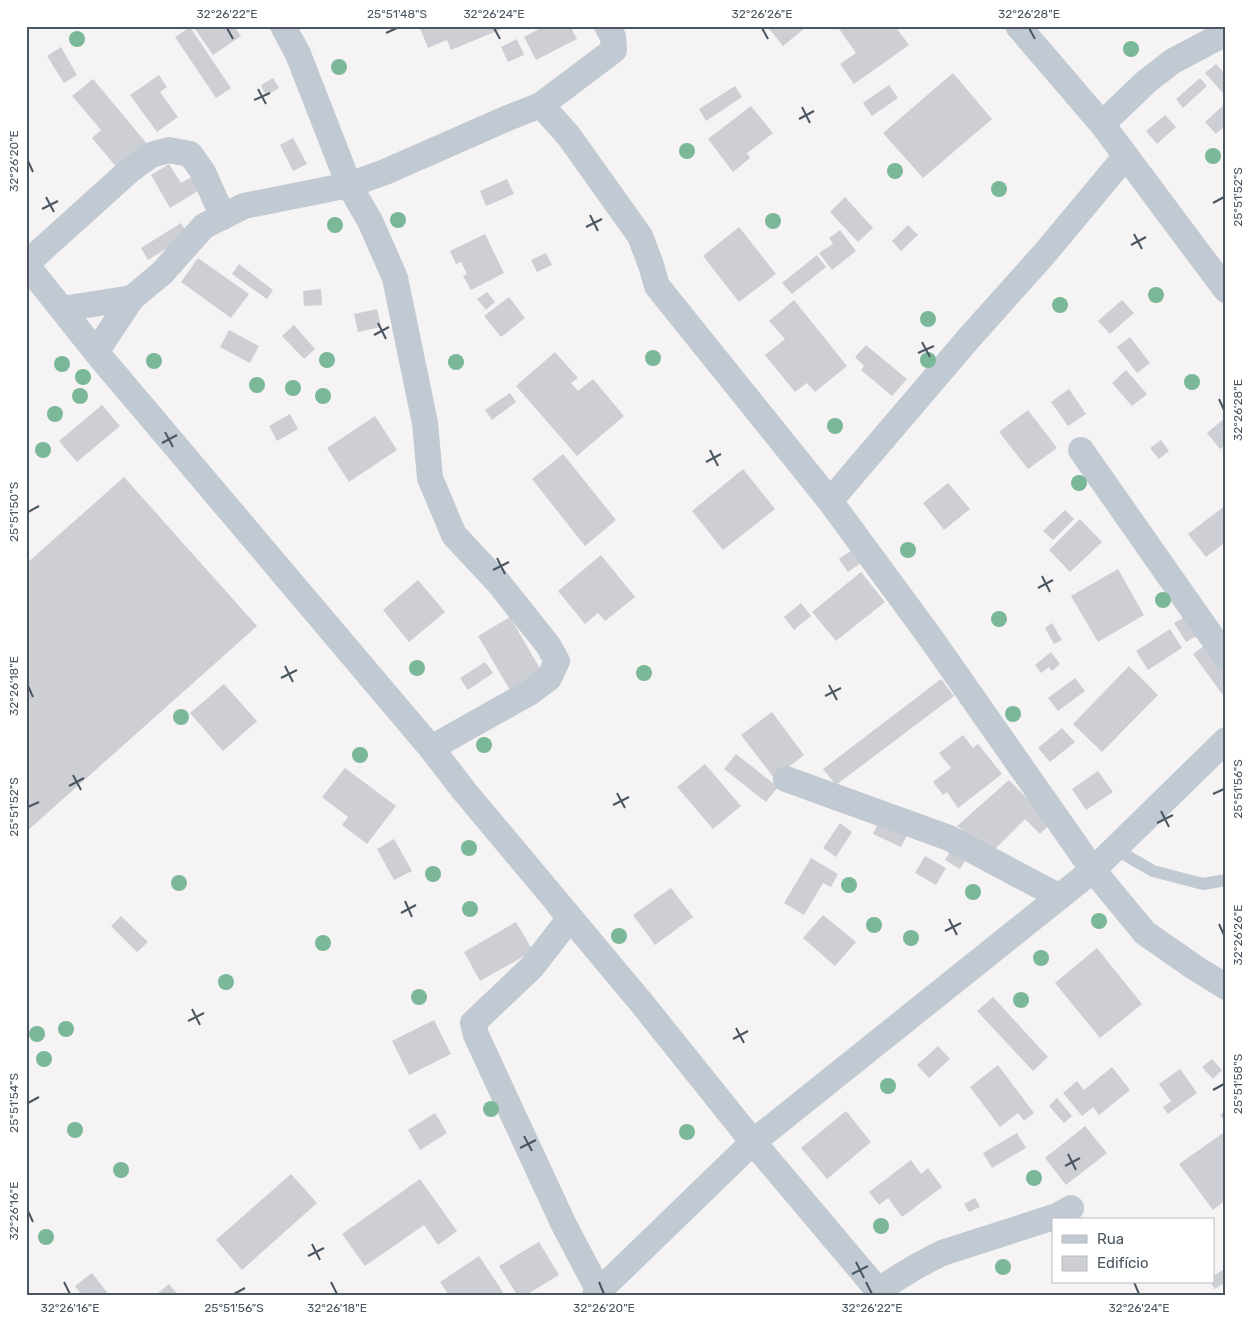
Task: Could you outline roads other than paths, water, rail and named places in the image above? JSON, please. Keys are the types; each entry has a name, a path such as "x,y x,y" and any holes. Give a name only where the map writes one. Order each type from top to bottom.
{"street":[{"path":"283,26 298,54 348,185 370,221 395,278 425,423 430,478 454,534 497,582 548,645 557,661 549,678 529,693 431,748"},
{"path":"96,352 132,298 162,273 204,226 244,206 348,185 386,172 541,105 614,50 613,37 607,26"},
{"path":"1018,26 1102,124 1226,290"},
{"path":"1102,124 1147,81 1173,61 1226,33"},
{"path":"541,105 568,135 640,236 657,286 830,501 930,637 1093,870 1145,933 1226,987"},
{"path":"223,217 203,172 190,154 169,150 151,155 128,171 26,264 96,352 431,748 465,792 640,1001 753,1142 880,1292 917,1266 942,1253 1057,1216 1071,1208"},
{"path":"830,501 969,338 1052,246 1125,157"},
{"path":"62,308 132,298"},
{"path":"1081,450 1226,657"},
{"path":"551,895 570,918 532,966 473,1023 476,1035 556,1207 599,1294 753,1142 1093,870 1226,740"},
{"path":"786,779 949,838 1060,897"}],"lane":[{"path":"1115,849 1153,871 1204,884 1226,880"}]}
